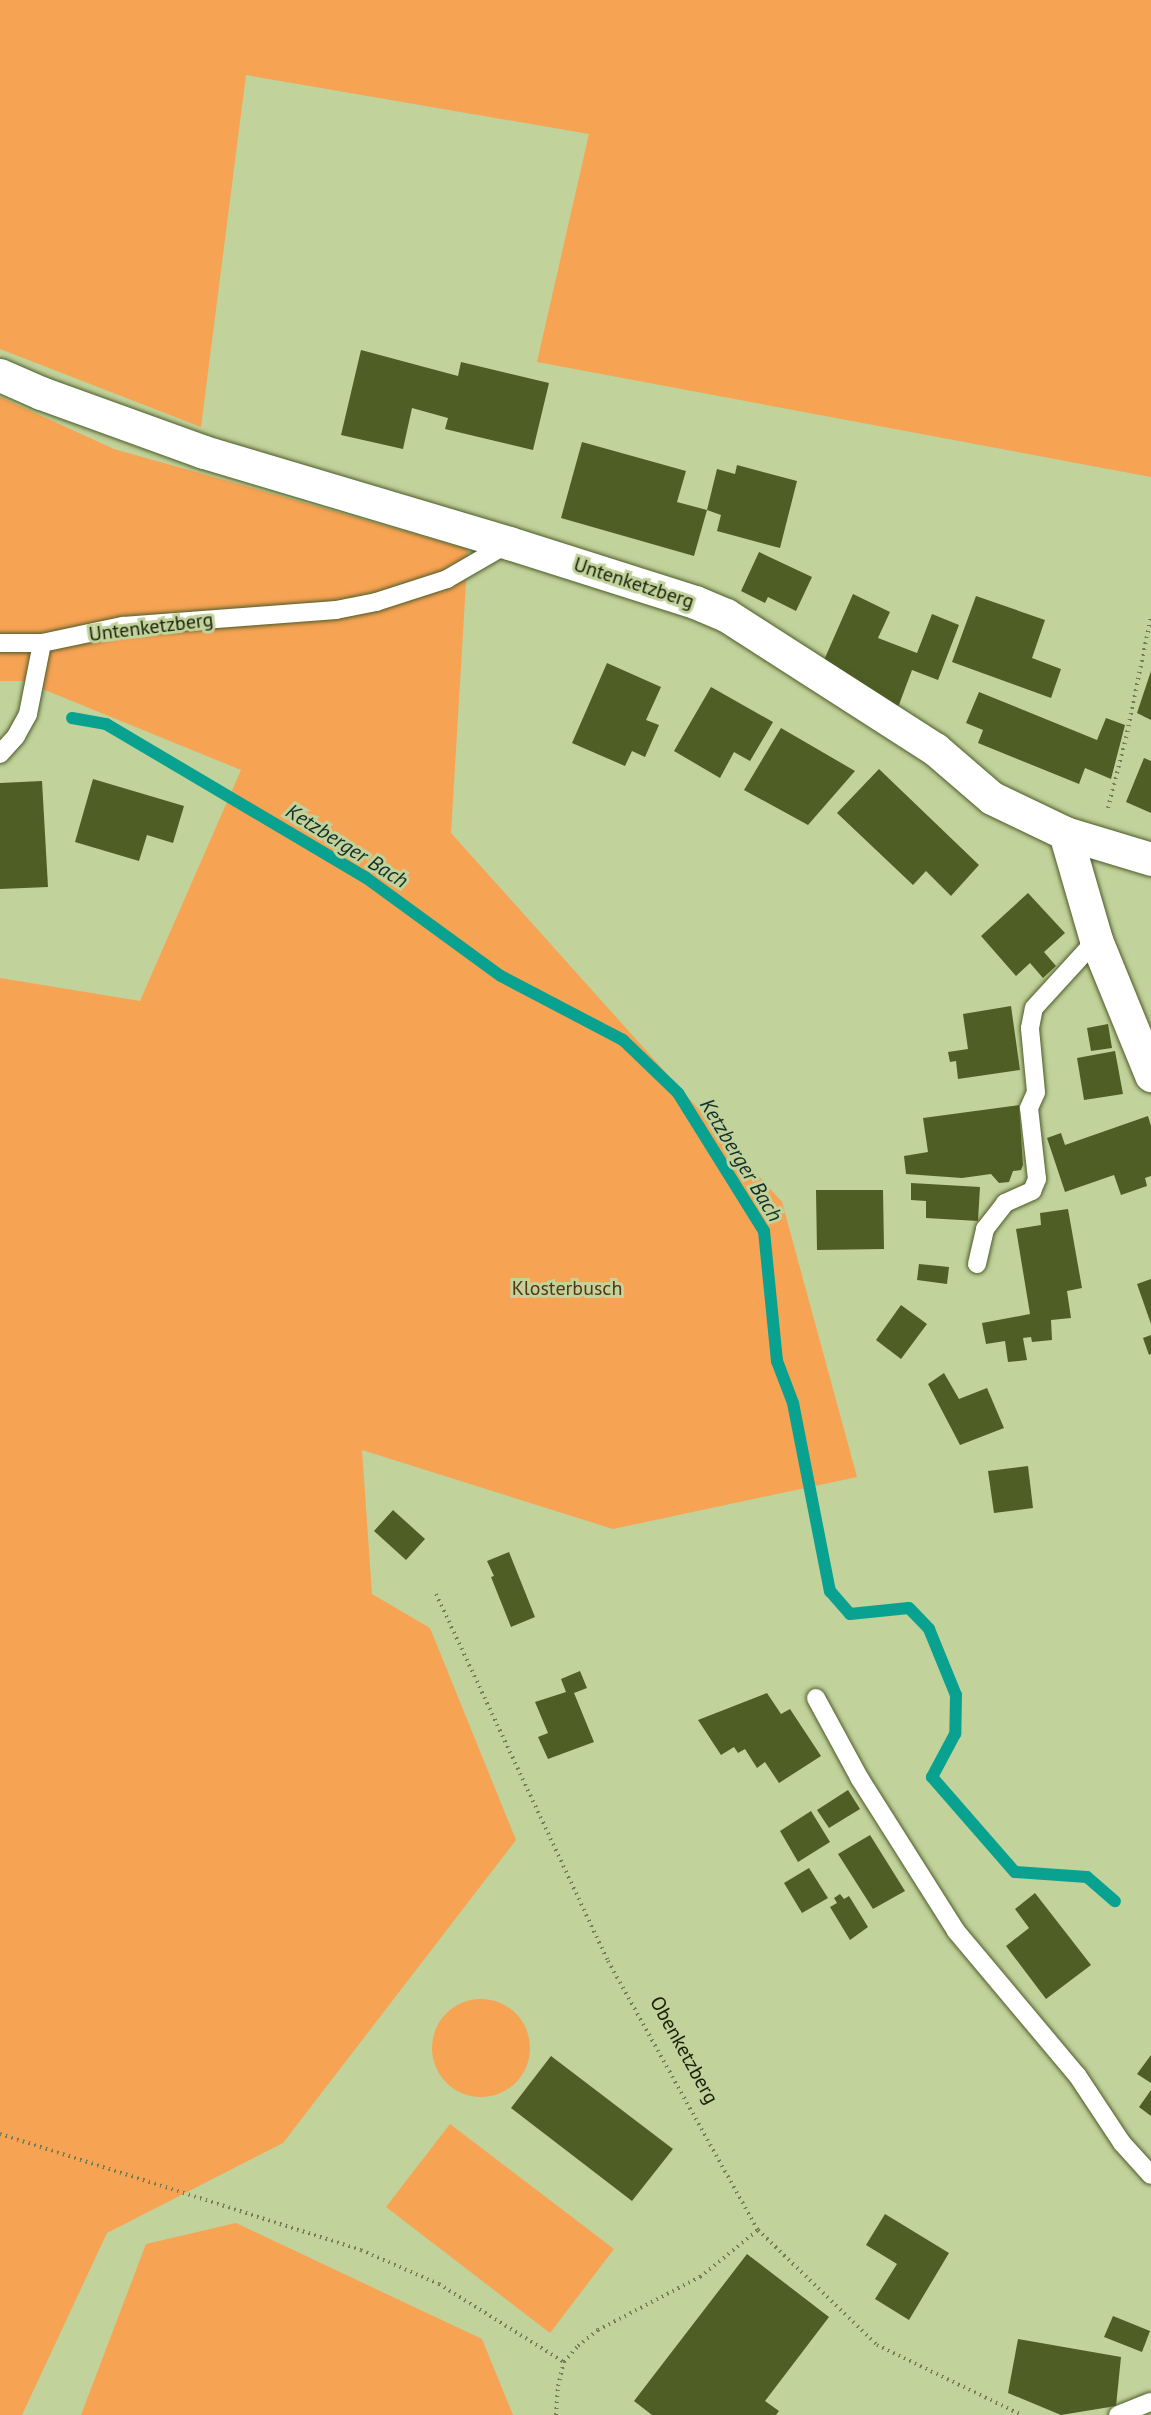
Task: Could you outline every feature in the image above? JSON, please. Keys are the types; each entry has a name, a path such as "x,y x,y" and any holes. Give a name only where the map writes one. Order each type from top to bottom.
{"street":[{"path":"0,375 41,393 204,452 509,543"},
{"name":"Untenketzberg","path":"509,543 695,602 726,615 935,749 992,798 1065,833 1151,859"},
{"path":"1065,833 1096,940 1151,1075"}],"lane":[{"name":"Untenketzberg","path":"0,643 42,643 123,626 336,610 376,602 447,579 509,543"},
{"path":"0,754 16,736 28,714 42,643"},
{"path":"977,1264 985,1229 1005,1203 1032,1191 1037,1179 1029,1108 1036,1092 1030,1028 1034,1008 1096,940"},
{"path":"816,1698 860,1779 956,1930 1077,2075 1122,2143 1151,2175"},
{"path":"1118,2415 1151,2402"}],"path":[{"path":"1100,843 1126,738 1151,616"},
{"name":"Obenketzberg","path":"436,1594 608,1961 758,2230 877,2345 1022,2415"},
{"path":"0,2134 361,2250 439,2284 564,2362"},
{"path":"556,2415 558,2386 564,2362 578,2346 598,2330 700,2277 758,2230"}],"green space":[{"path":"0,0 1151,0 1151,477 537,362 589,134 246,75 201,427 0,349"},
{"name":"Klosterbusch","path":"0,397 114,449 468,549 451,833 782,1202 857,1477 613,1529 362,1450 372,1594 430,1628 516,1840 283,2143 107,2233 22,2415 0,2415 0,978 140,1001 241,770 23,681 0,681"},
{"path":"481,1999 500,2003 516,2013 526,2029 530,2048 526,2067 516,2083 500,2093 481,2097 462,2093 446,2083 436,2067 432,2048 436,2029 446,2013 462,2003"},
{"path":"450,2124 614,2249 550,2333 386,2207"},
{"path":"236,2223 482,2339 513,2415 81,2415 146,2244"}],"building":[{"path":"361,350 458,376 461,362 549,383 533,450 445,429 448,418 412,408 403,449 341,435"},
{"path":"582,442 686,471 677,502 707,510 694,556 561,518"},
{"path":"737,465 797,481 780,548 717,531 721,515 707,510 717,469 735,474"},
{"path":"759,552 812,577 796,611 768,597 765,603 741,591"},
{"path":"853,594 890,612 878,638 917,653 932,614 959,625 938,680 912,670 897,710 821,667"},
{"path":"976,596 1045,620 1032,658 1061,669 1051,698 952,662"},
{"path":"607,663 661,687 646,720 659,725 645,757 632,751 625,766 572,743"},
{"path":"1151,671 1151,720 1137,713"},
{"path":"711,687 773,722 750,761 734,752 720,778 674,751"},
{"path":"979,692 1097,740 1106,718 1125,725 1111,779 1085,768 1079,784 978,743 983,730 966,723"},
{"path":"781,728 855,771 808,825 744,790"},
{"path":"1144,758 1151,761 1151,813 1126,802"},
{"path":"879,769 979,865 951,896 926,871 913,885 837,813"},
{"path":"93,779 184,806 173,843 147,835 139,861 75,842"},
{"path":"42,781 48,887 0,889 0,783"},
{"path":"1028,893 1065,933 1044,952 1056,966 1043,978 1030,963 1016,976 981,936"},
{"path":"1011,1006 1020,1070 958,1079 956,1061 950,1062 948,1052 968,1049 963,1014"},
{"path":"1108,1024 1112,1048 1091,1051 1087,1028"},
{"path":"1115,1051 1123,1094 1084,1100 1077,1058"},
{"path":"1019,1105 1023,1165 1021,1170 1013,1171 1009,1182 999,1183 991,1174 962,1178 906,1174 904,1156 928,1152 923,1118"},
{"path":"1148,1116 1151,1126 1151,1176 1145,1178 1147,1186 1121,1195 1114,1175 1065,1192 1047,1138 1061,1133 1065,1145"},
{"path":"911,1183 980,1187 978,1221 926,1218 926,1201 911,1200"},
{"path":"816,1190 883,1190 884,1249 817,1250"},
{"path":"1068,1209 1082,1288 1067,1291 1071,1318 1051,1320 1052,1340 1032,1342 1031,1337 1023,1338 1027,1360 1008,1362 1005,1341 986,1344 982,1323 1030,1314 1016,1229 1041,1225 1040,1213"},
{"path":"919,1264 949,1267 947,1284 917,1280"},
{"path":"1151,1279 1151,1324 1137,1284"},
{"path":"901,1305 927,1324 901,1359 876,1340"},
{"path":"1151,1335 1151,1354 1149,1355 1143,1338"},
{"path":"944,1373 959,1399 987,1388 1004,1428 960,1445 928,1384"},
{"path":"1028,1466 1033,1508 994,1513 988,1471"},
{"path":"393,1510 425,1539 406,1560 374,1531"},
{"path":"509,1552 535,1617 511,1627 487,1561"},
{"path":"580,1671 587,1688 574,1693 594,1742 548,1759 538,1737 548,1733 535,1702 566,1692 561,1679"},
{"path":"767,1693 781,1714 790,1709 821,1756 779,1783 765,1762 757,1768 745,1749 738,1753 734,1747 721,1755 698,1720"},
{"path":"848,1790 860,1809 829,1828 817,1810"},
{"path":"811,1811 830,1842 798,1862 780,1831"},
{"path":"870,1835 905,1891 873,1909 838,1854"},
{"path":"809,1868 828,1898 802,1913 784,1883"},
{"path":"1035,1893 1091,1965 1046,1999 1006,1946 1029,1928 1015,1909"},
{"path":"840,1894 844,1899 849,1896 868,1927 850,1940 830,1907 837,1903 834,1898"},
{"path":"1151,2055 1151,2083 1137,2074"},
{"path":"551,2056 673,2149 632,2201 511,2108"},
{"path":"1151,2090 1151,2116 1139,2107"},
{"path":"885,2214 949,2253 909,2320 875,2299 897,2264 866,2245"},
{"path":"747,2254 829,2317 765,2401 779,2411 776,2415 652,2415 634,2401"},
{"path":"1113,2316 1150,2331 1142,2352 1104,2337"},
{"path":"1018,2339 1121,2357 1116,2406 1061,2415 1008,2393"}],"waterway":[{"name":"Ketzberger Bach","path":"72,718 106,724 365,877 501,976 623,1040 678,1093 764,1231 777,1361 793,1403 830,1591 850,1614 909,1608 929,1629 956,1695 955,1734 932,1777 1015,1872 1087,1877 1115,1901"}]}
